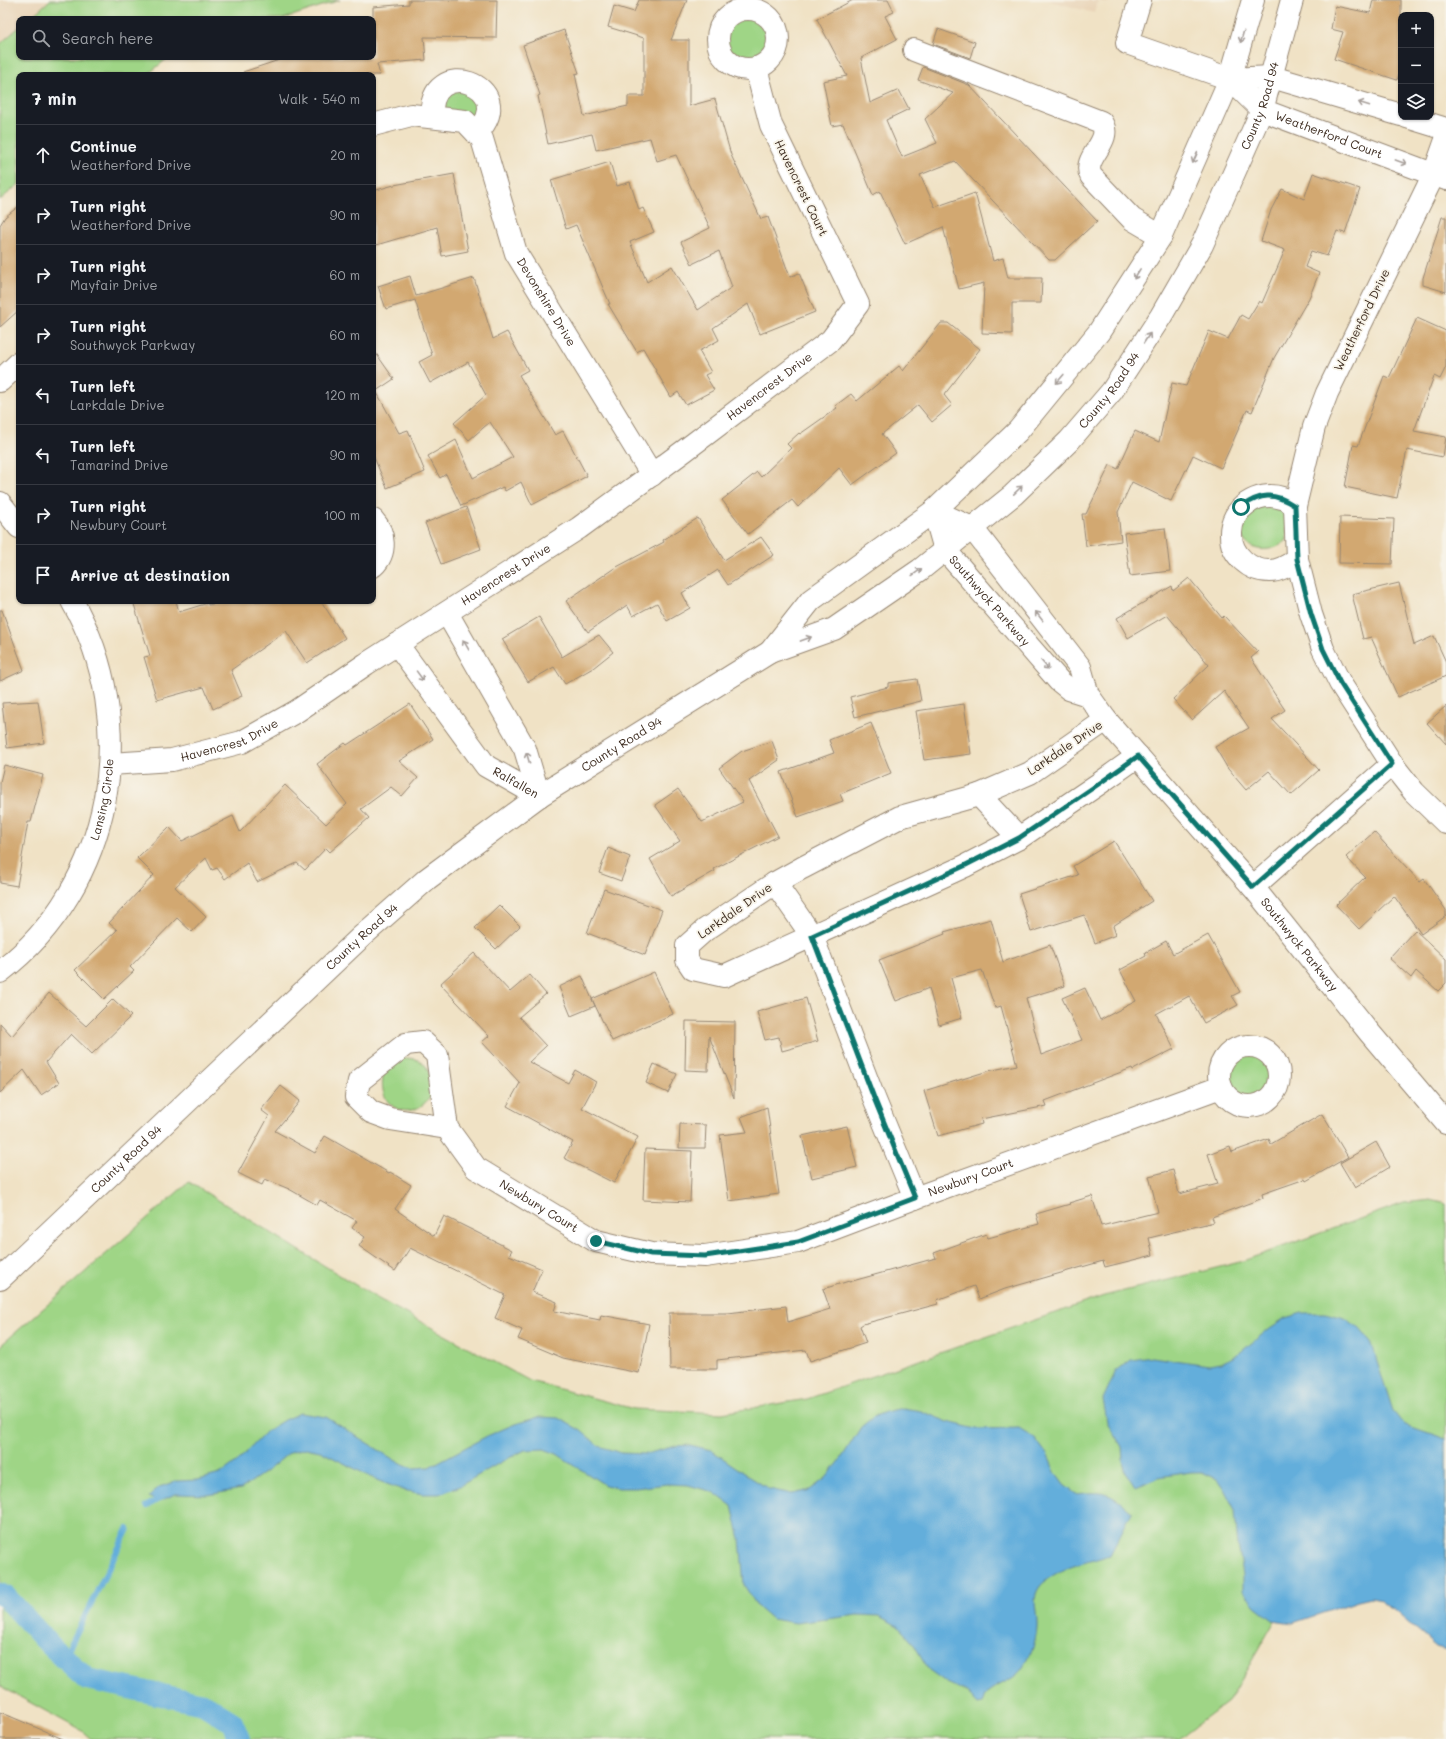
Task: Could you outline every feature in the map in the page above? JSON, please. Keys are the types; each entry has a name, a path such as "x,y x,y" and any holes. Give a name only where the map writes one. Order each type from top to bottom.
{"street":[{"path":"1140,0 1127,43 1230,79 1272,77 1398,114"},
{"name":"County Road 94","path":"770,652 811,600 934,511 1018,431 1099,332 1161,236 1230,79 1253,0"},
{"name":"County Road 94","path":"0,1279 361,937 427,879 539,796 770,652 834,629 920,570 1014,495 1069,441 1112,391 1161,316 1202,245 1262,110 1292,0"},
{"path":"914,50 1101,122 1105,127 1105,136 1089,164 1088,171 1132,219 1161,236"},
{"name":"Havencrest Court","path":"756,68 771,125 858,304"},
{"name":"Weatherford Court","path":"1230,79 1262,110 1440,176"},
{"path":"376,124 411,115 432,117 471,127 484,125 489,114 489,103 484,92 476,85 465,80 453,81 443,86 435,94 431,106 432,117"},
{"path":"1416,120 1446,129"},
{"name":"Devonshire Drive","path":"471,127 482,139 516,253 652,475"},
{"name":"Weatherford Drive","path":"1446,140 1440,176 1327,393 1314,428 1295,506 1297,559 1311,614 1323,649 1340,683 1392,764 1414,792 1446,823"},
{"name":"Havencrest Drive","path":"110,764 172,760 242,742 297,711 397,644 579,528 831,340 858,304"},
{"path":"0,381 16,366"},
{"path":"1295,506 1283,498 1268,495 1253,498 1241,507 1233,520 1230,535 1234,549 1243,561 1256,569 1270,571 1285,568 1297,559"},
{"path":"0,503 16,523"},
{"name":"Southwyck Parkway","path":"934,511 972,528 1080,667 1088,695 1106,720 1253,887 1369,1032 1446,1123"},
{"name":"Southwyck Parkway","path":"934,511 945,550 1059,681 1069,689 1088,695"},
{"path":"376,524 383,538 383,551 376,563"},
{"name":"Lansing Circle","path":"0,972 36,939 61,907 81,872 96,835 105,800 110,764 111,734 106,694 97,654 82,617 74,604"},
{"name":"Ralfallen","path":"447,613 526,749 539,796"},
{"name":"Ralfallen","path":"397,644 486,766 539,796"},
{"name":"Larkdale Drive","path":"1106,720 1030,774 979,795 900,817 774,883 705,930 687,946 687,960 693,969 724,976 964,866 1019,838 1138,756"},
{"path":"1253,887 1392,764"},
{"path":"979,795 1019,838"},
{"path":"774,883 812,936 874,1098 915,1198"},
{"name":"Newbury Court","path":"447,1128 390,1119 371,1112 356,1097 359,1080 406,1044 423,1042 437,1055 447,1128 476,1168 596,1241 651,1254 705,1256 798,1242 1221,1087"}],"shaded area":[{"path":"0,0 50,0 32,16 16,16 16,30 0,44"},
{"path":"1047,0 1109,0 1108,3 1098,1 1094,13"}],"green space":[{"path":"50,0 340,0 292,16 32,16"},
{"path":"743,14 753,14 767,21 774,35 774,45 767,59 753,66 743,66 733,62 726,55 722,45 722,35 726,25 733,18"},
{"path":"16,30 16,60 165,60 151,72 16,72 16,187 0,200 0,44"},
{"path":"479,76 481,122 443,113 442,88"},
{"path":"1246,506 1286,506 1287,540 1281,545 1267,549 1260,549 1247,544 1240,530"},
{"path":"1247,1049 1257,1049 1271,1056 1278,1070 1278,1080 1271,1094 1257,1101 1247,1101 1237,1097 1230,1090 1226,1080 1226,1070 1230,1060 1237,1053"},
{"path":"403,1058 418,1060 423,1063 428,1072 433,1092 425,1102 416,1109 407,1111 398,1109 390,1104 385,1096 382,1086 384,1073"},
{"path":"189,1182 375,1297 530,1381 634,1409 722,1413 807,1399 1104,1296 1240,1262 1404,1203 1430,1200 1446,1204 1446,1563 1324,1536 1228,1702 1179,1739 91,1739 82,1731 0,1686 0,1346"}],"water":[{"path":"1302,1313 1325,1313 1345,1318 1358,1327 1371,1342 1393,1411 1403,1424 1446,1439 1446,1650 1436,1647 1382,1600 1371,1598 1293,1623 1273,1620 1255,1606 1243,1591 1243,1575 1237,1537 1235,1510 1217,1479 1202,1472 1191,1472 1159,1477 1135,1487 1126,1473 1122,1447 1107,1422 1103,1399 1116,1371 1131,1360 1152,1357 1209,1365 1221,1363 1237,1355 1270,1328 1285,1318"},
{"path":"903,1408 921,1411 948,1422 976,1429 1019,1428 1035,1438 1048,1456 1056,1474 1064,1485 1076,1494 1106,1494 1118,1500 1132,1512 1110,1555 1058,1572 1044,1582 1039,1588 1035,1600 1037,1627 1034,1644 1030,1655 1017,1674 989,1691 985,1695 982,1703 978,1704 967,1692 947,1683 929,1670 913,1643 898,1626 879,1616 858,1615 796,1623 772,1619 757,1606 744,1585 740,1539 732,1506 713,1492 688,1485 667,1484 636,1488 619,1488 605,1485 557,1454 544,1449 525,1450 458,1487 439,1494 423,1494 403,1490 379,1481 320,1451 306,1448 290,1452 267,1471 241,1489 208,1495 175,1494 158,1502 149,1497 159,1487 178,1481 198,1480 220,1474 239,1460 268,1430 284,1420 300,1413 326,1417 396,1461 413,1468 429,1467 487,1436 515,1424 539,1417 558,1418 580,1430 599,1446 621,1453 646,1454 675,1446 690,1445 711,1450 769,1489 792,1494 810,1490 826,1478 839,1462 861,1427 873,1417 885,1412"}],"building":[{"path":"409,0 497,0 496,38 424,37 426,60 377,64 380,75 376,75 376,72 243,72 279,60 376,60 376,16 373,16 373,7 409,4"},
{"path":"639,0 687,0 671,40 689,40 689,106 715,99 731,155 761,219 768,217 790,277 799,273 815,312 760,334 748,304 713,328 719,340 699,351 711,372 705,375 714,390 686,405 678,392 671,397 643,348 637,352 608,304 610,304 576,225 566,229 551,180 610,162 617,186 630,182 639,210 643,208 654,232 630,242 647,282 672,266 698,310 732,287 719,251 692,264 681,242 710,228 676,155 657,161 650,138 596,150 592,134 548,144 538,96 540,95 523,45 564,30 579,73 575,74 584,116 628,106 628,96 644,96 644,38 608,27 614,6 634,12"},
{"path":"853,0 888,0 894,12 885,16 897,39 861,58 870,103 899,90 909,109 886,120 902,157 937,143 925,119 953,93 918,80 923,67 969,85 1097,221 1055,260 1049,260 955,161 920,175 935,207 975,193 993,261 1003,258 1008,278 1042,278 1041,303 1012,303 1012,334 982,333 984,283 959,289 943,227 905,244 880,191 873,195 843,124 832,126 823,81 847,76 817,19"},
{"path":"1373,0 1401,0 1401,12 1398,12 1397,80 1334,59 1343,32 1331,29 1335,6 1370,13"},
{"path":"938,29 975,42 970,58 933,44"},
{"path":"1313,173 1360,189 1345,233 1337,231 1327,256 1311,251 1305,267 1319,273 1309,298 1274,358 1252,412 1247,410 1221,468 1193,455 1171,501 1132,482 1118,512 1121,541 1086,546 1082,514 1086,514 1110,465 1118,469 1135,431 1159,442 1172,383 1186,386 1209,331 1228,339 1241,315 1248,319 1259,301 1262,303 1285,250 1261,241 1271,210 1282,189 1304,199"},
{"path":"454,174 468,251 442,256 437,227 376,245 376,190 394,185"},
{"path":"16,208 16,313 0,327 0,225 5,217"},
{"path":"1442,217 1446,217 1446,292 1423,285 1423,278"},
{"path":"410,276 416,296 474,278 493,339 507,332 528,370 519,375 555,435 563,431 587,476 532,505 521,482 505,491 503,487 461,506 446,474 440,478 428,456 456,440 473,478 513,457 490,422 469,440 454,423 486,395 468,362 430,383 419,362 432,355 415,300 386,309 378,286"},
{"path":"1417,318 1446,331 1446,367 1440,379 1434,376 1414,431 1446,437 1443,457 1407,450 1397,498 1345,487 1353,445 1358,446 1384,376 1389,378"},
{"path":"941,323 948,323 980,349 944,395 952,405 932,422 918,405 882,434 896,453 852,485 839,468 798,507 792,500 748,534 722,500 757,472 761,477 791,448 787,444 799,433 800,434 837,408 835,406 851,394 857,401 899,366 903,371"},
{"path":"376,353 394,379 376,391"},
{"path":"376,391 399,433 408,430 425,472 387,488 376,462"},
{"path":"466,507 481,549 441,564 425,523"},
{"path":"1340,517 1394,519 1392,564 1339,563"},
{"path":"698,518 724,560 761,537 774,555 728,585 718,570 682,593 690,608 667,621 657,603 633,616 627,605 588,632 566,601 613,569 664,542 663,540"},
{"path":"1165,528 1170,571 1130,576 1124,533"},
{"path":"1189,578 1222,618 1224,616 1258,652 1251,658 1285,710 1272,719 1319,770 1291,795 1269,771 1246,790 1228,769 1215,747 1249,728 1224,691 1192,720 1173,699 1209,665 1167,615 1128,638 1117,618 1172,586 1173,591"},
{"path":"1399,583 1414,645 1434,636 1446,662 1446,676 1398,697 1371,637 1363,639 1352,594"},
{"path":"134,604 177,604 179,612 205,604 323,604 345,638 307,663 286,631 231,670 242,696 213,709 204,687 157,700 144,657 150,656"},
{"path":"0,610 2,610 24,670 0,681"},
{"path":"539,617 562,657 599,635 613,652 593,668 565,684 554,667 528,682 502,639"},
{"path":"917,679 921,701 855,717 850,697 888,687 888,683"},
{"path":"38,701 44,743 7,748 2,703"},
{"path":"410,704 433,739 399,761 418,778 402,796 391,787 361,809 369,818 330,852 326,848 305,870 297,863 257,882 247,863 225,879 217,868 212,870 206,858 175,887 206,917 192,932 177,918 130,967 134,971 104,999 75,970 117,930 109,923 154,875 137,858 169,827 182,841 233,816 240,832 285,785 326,824 347,804 317,764 345,743 347,745"},
{"path":"964,704 971,754 924,760 916,711"},
{"path":"1446,706 1446,744 1427,723"},
{"path":"871,723 891,773 840,794 843,801 798,817 781,772 834,753 829,740"},
{"path":"772,741 779,760 749,781 778,836 714,869 715,871 671,896 650,859 680,841 655,805 678,789 702,822 743,802 719,768 742,751"},
{"path":"4,765 43,775 31,822 28,822 17,886 0,883 0,782"},
{"path":"1374,832 1420,882 1424,879 1446,910 1446,916 1421,934 1394,896 1359,929 1336,905 1365,877 1346,857"},
{"path":"1114,841 1152,901 1113,926 1116,935 1095,943 1084,915 1031,932 1019,894 1078,875 1073,866"},
{"path":"608,848 630,857 621,881 599,873"},
{"path":"604,889 662,910 645,955 587,933"},
{"path":"499,905 520,926 496,949 475,928"},
{"path":"991,919 1003,962 1050,945 1065,986 1026,998 1041,1055 1082,1040 1062,998 1085,988 1100,1020 1136,1001 1120,970 1146,956 1145,953 1166,941 1173,954 1208,935 1240,992 1232,996 1238,1005 1204,1023 1189,996 1156,1014 1174,1049 1133,1070 1132,1068 1045,1101 1047,1106 981,1119 982,1124 938,1136 924,1091 988,1071 1017,1065 1001,1006 995,1008 982,970 951,978 962,1018 939,1025 929,988 896,1001 879,960 945,934 944,932"},
{"path":"1415,930 1446,959 1446,983 1438,991 1416,971 1411,978 1389,958"},
{"path":"474,953 510,992 530,975 546,994 519,1017 546,1046 529,1062 568,1083 575,1070 596,1082 582,1108 638,1137 614,1183 564,1158 573,1142 507,1106 520,1083 482,1042 489,1036 440,984"},
{"path":"654,972 673,1014 612,1041 592,999"},
{"path":"582,976 595,1006 571,1016 559,987"},
{"path":"49,993 86,1026 113,999 131,1016 92,1054 71,1034 46,1062 59,1083 41,1095 24,1070 0,1093 0,1023 12,1036"},
{"path":"806,998 818,1041 782,1051 779,1037 765,1040 757,1012"},
{"path":"686,1021 735,1022 734,1098 709,1036 708,1071 685,1070"},
{"path":"654,1064 677,1074 668,1093 646,1083"},
{"path":"281,1086 300,1101 275,1131 315,1153 325,1136 411,1185 395,1209 434,1236 444,1216 512,1250 509,1255 542,1269 532,1292 557,1302 554,1311 600,1320 601,1315 649,1324 639,1373 563,1358 518,1339 522,1330 495,1318 505,1295 410,1248 395,1271 359,1246 365,1237 352,1228 357,1221 320,1200 317,1205 289,1189 265,1179 262,1185 238,1173 269,1116 261,1110"},
{"path":"767,1107 779,1194 729,1201 720,1135 747,1132 741,1117"},
{"path":"1322,1114 1348,1157 1306,1181 1305,1179 1262,1194 1263,1198 1212,1217 1214,1222 1149,1238 1153,1255 1105,1267 1103,1261 1005,1289 979,1299 974,1286 937,1300 938,1304 863,1324 860,1326 866,1343 810,1361 806,1350 717,1360 717,1369 670,1369 669,1313 728,1313 786,1306 788,1322 830,1309 823,1289 936,1258 934,1253 986,1234 988,1238 1039,1224 1036,1214 1092,1196 1101,1226 1158,1212 1149,1176 1173,1170 1179,1194 1218,1184 1208,1154 1230,1146 1232,1152 1269,1139 1271,1144"},
{"path":"680,1124 706,1125 705,1148 679,1148"},
{"path":"847,1126 857,1167 812,1178 802,1136"},
{"path":"1376,1142 1390,1167 1355,1188 1340,1163"},
{"path":"645,1149 692,1151 690,1202 643,1200"},
{"path":"0,1712 63,1739 0,1739"}],"waterway":[{"path":"147,1506 162,1497"},
{"path":"64,1658 128,1529"},
{"path":"0,1594 6,1597 50,1645 87,1679 203,1704 232,1722 239,1739"}],"route":[{"path":"596,1241 651,1254 705,1256 798,1242 915,1198 874,1098 812,936 964,866 1019,838 1138,756 1253,887 1392,764 1340,683 1323,649 1311,614 1303,577 1297,559 1295,506 1283,498 1268,495 1253,498 1241,507"}]}
